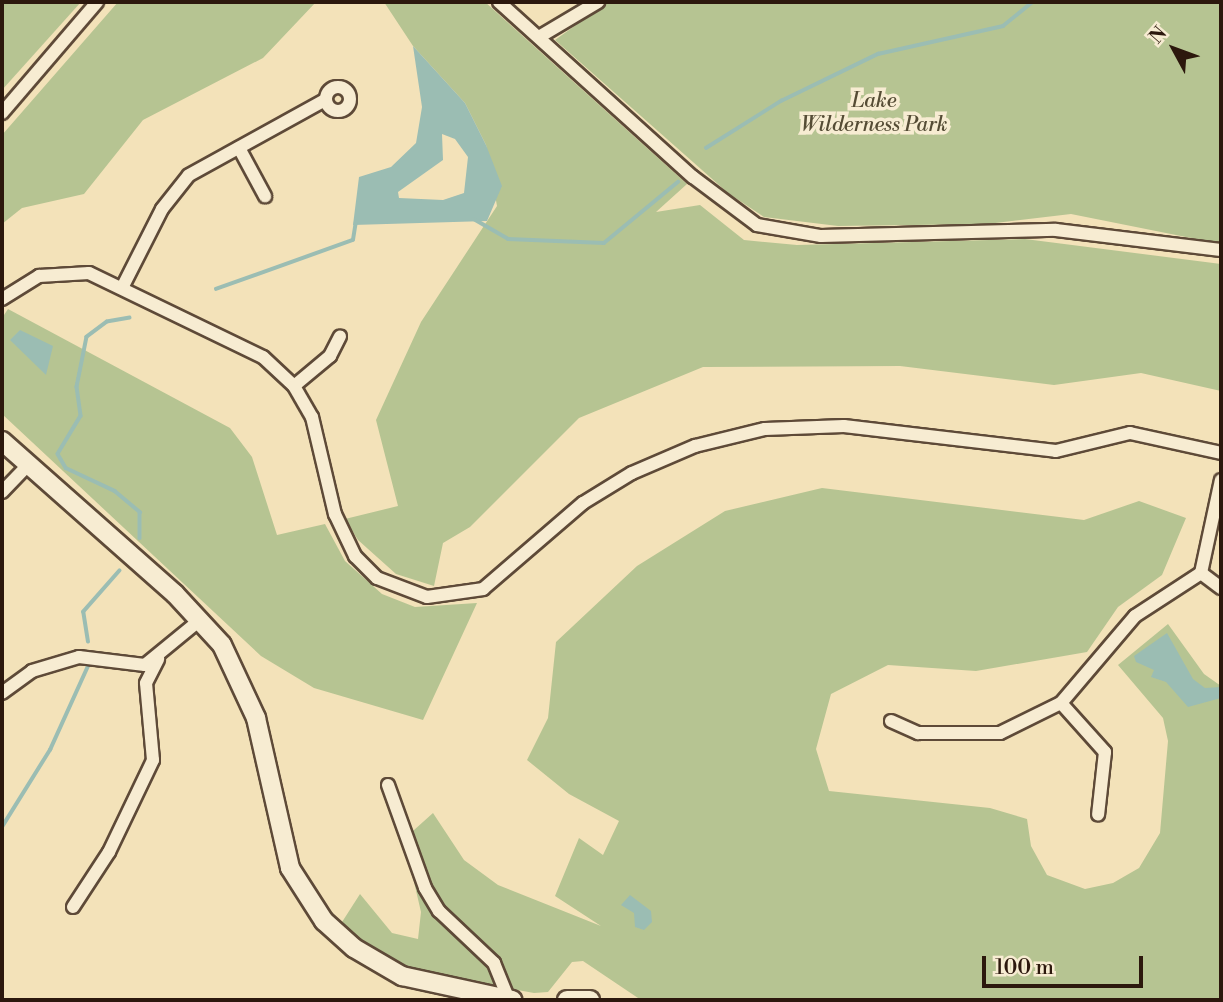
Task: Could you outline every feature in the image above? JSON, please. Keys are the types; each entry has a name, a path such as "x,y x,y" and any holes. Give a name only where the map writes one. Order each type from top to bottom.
{"street":[{"path":"2,113 97,2"},
{"path":"499,2 721,201 757,225 791,234 1056,230 1221,250"},
{"path":"538,37 598,2"},
{"path":"123,286 175,190 211,160 239,148 326,100"},
{"path":"239,148 265,196"},
{"path":"2,299 26,282 59,272 89,273 123,286 263,357 294,386 319,436 335,514 355,556 377,578 427,597 483,589 583,503 632,473 695,446 765,429 844,426 1056,451 1130,433 1221,453"},
{"path":"294,386 330,356 340,336"},
{"path":"2,441 201,619 246,691 280,840 318,914 354,948 402,976 511,1000"},
{"path":"2,492 28,465"},
{"path":"891,721 918,733 1000,733 1061,704 1135,616 1201,573 1221,480"},
{"path":"1201,573 1221,588"},
{"path":"73,907 109,852 153,760 146,683 158,660 201,619"},
{"path":"2,693 32,671 79,656 145,665 158,660"},
{"path":"1061,704 1105,752 1098,815"},
{"path":"388,785 425,888 439,911 494,963 511,1000"},
{"path":"567,1000 590,1000"}],"green space":[{"path":"2,2 81,2 2,90"},
{"path":"118,2 316,2 263,58 143,120 84,194 22,208 2,224 2,135"},
{"path":"384,2 485,2 687,184 656,212 700,205 744,240 797,245 1025,239 1221,264 1221,391 1141,373 1054,385 900,366 703,367 579,418 470,527 443,543 434,586 396,574 358,540 345,519 398,506 376,420 421,322 497,206 486,145 465,103 413,46"},
{"name":"Lake Wilderness Park","path":"608,2 1221,2 1221,244 1071,214 987,224 838,226 764,217 728,193 555,40"},
{"path":"8,309 230,428 252,457 277,535 325,524 345,561 382,594 415,607 477,603 423,720 314,688 261,656 2,414 2,318"},
{"path":"822,488 1084,520 1139,501 1186,518 1162,575 1118,607 1087,652 976,671 888,665 831,694 816,749 829,791 990,808 1027,819 1031,846 1047,875 1085,889 1113,883 1139,868 1160,833 1168,741 1163,718 1118,665 1168,624 1204,674 1221,686 1221,1000 641,1000 583,961 572,962 548,992 534,993 408,970 335,933 360,894 392,933 418,939 421,912 404,839 433,813 464,860 498,885 601,926 555,896 579,838 603,855 619,821 569,794 527,760 548,718 556,642 637,566 725,511"}],"water":[{"path":"413,46 465,103 486,145 502,186 487,221 353,225 359,177 391,167 416,143 422,107","holes":["442,134 455,139 468,157 464,193 443,200 399,198 398,192 443,160"]},
{"path":"20,330 53,346 46,375 10,340"},
{"path":"1167,633 1193,679 1205,688 1221,687 1221,698 1188,707 1166,682 1151,677 1154,670 1136,662 1134,656"},
{"path":"630,895 651,911 652,922 644,930 635,927 634,913 621,905"}],"waterway":[{"path":"706,148 781,101 878,54 1003,26 1033,2"},
{"path":"474,219 508,239 604,243 678,182"},
{"path":"216,289 353,240 356,222"},
{"path":"130,318 107,322 87,337 77,387 81,416 58,454 66,468 115,491 140,512 140,538"},
{"path":"88,642 83,612 119,571"},
{"path":"2,827 50,750 89,664"}]}
